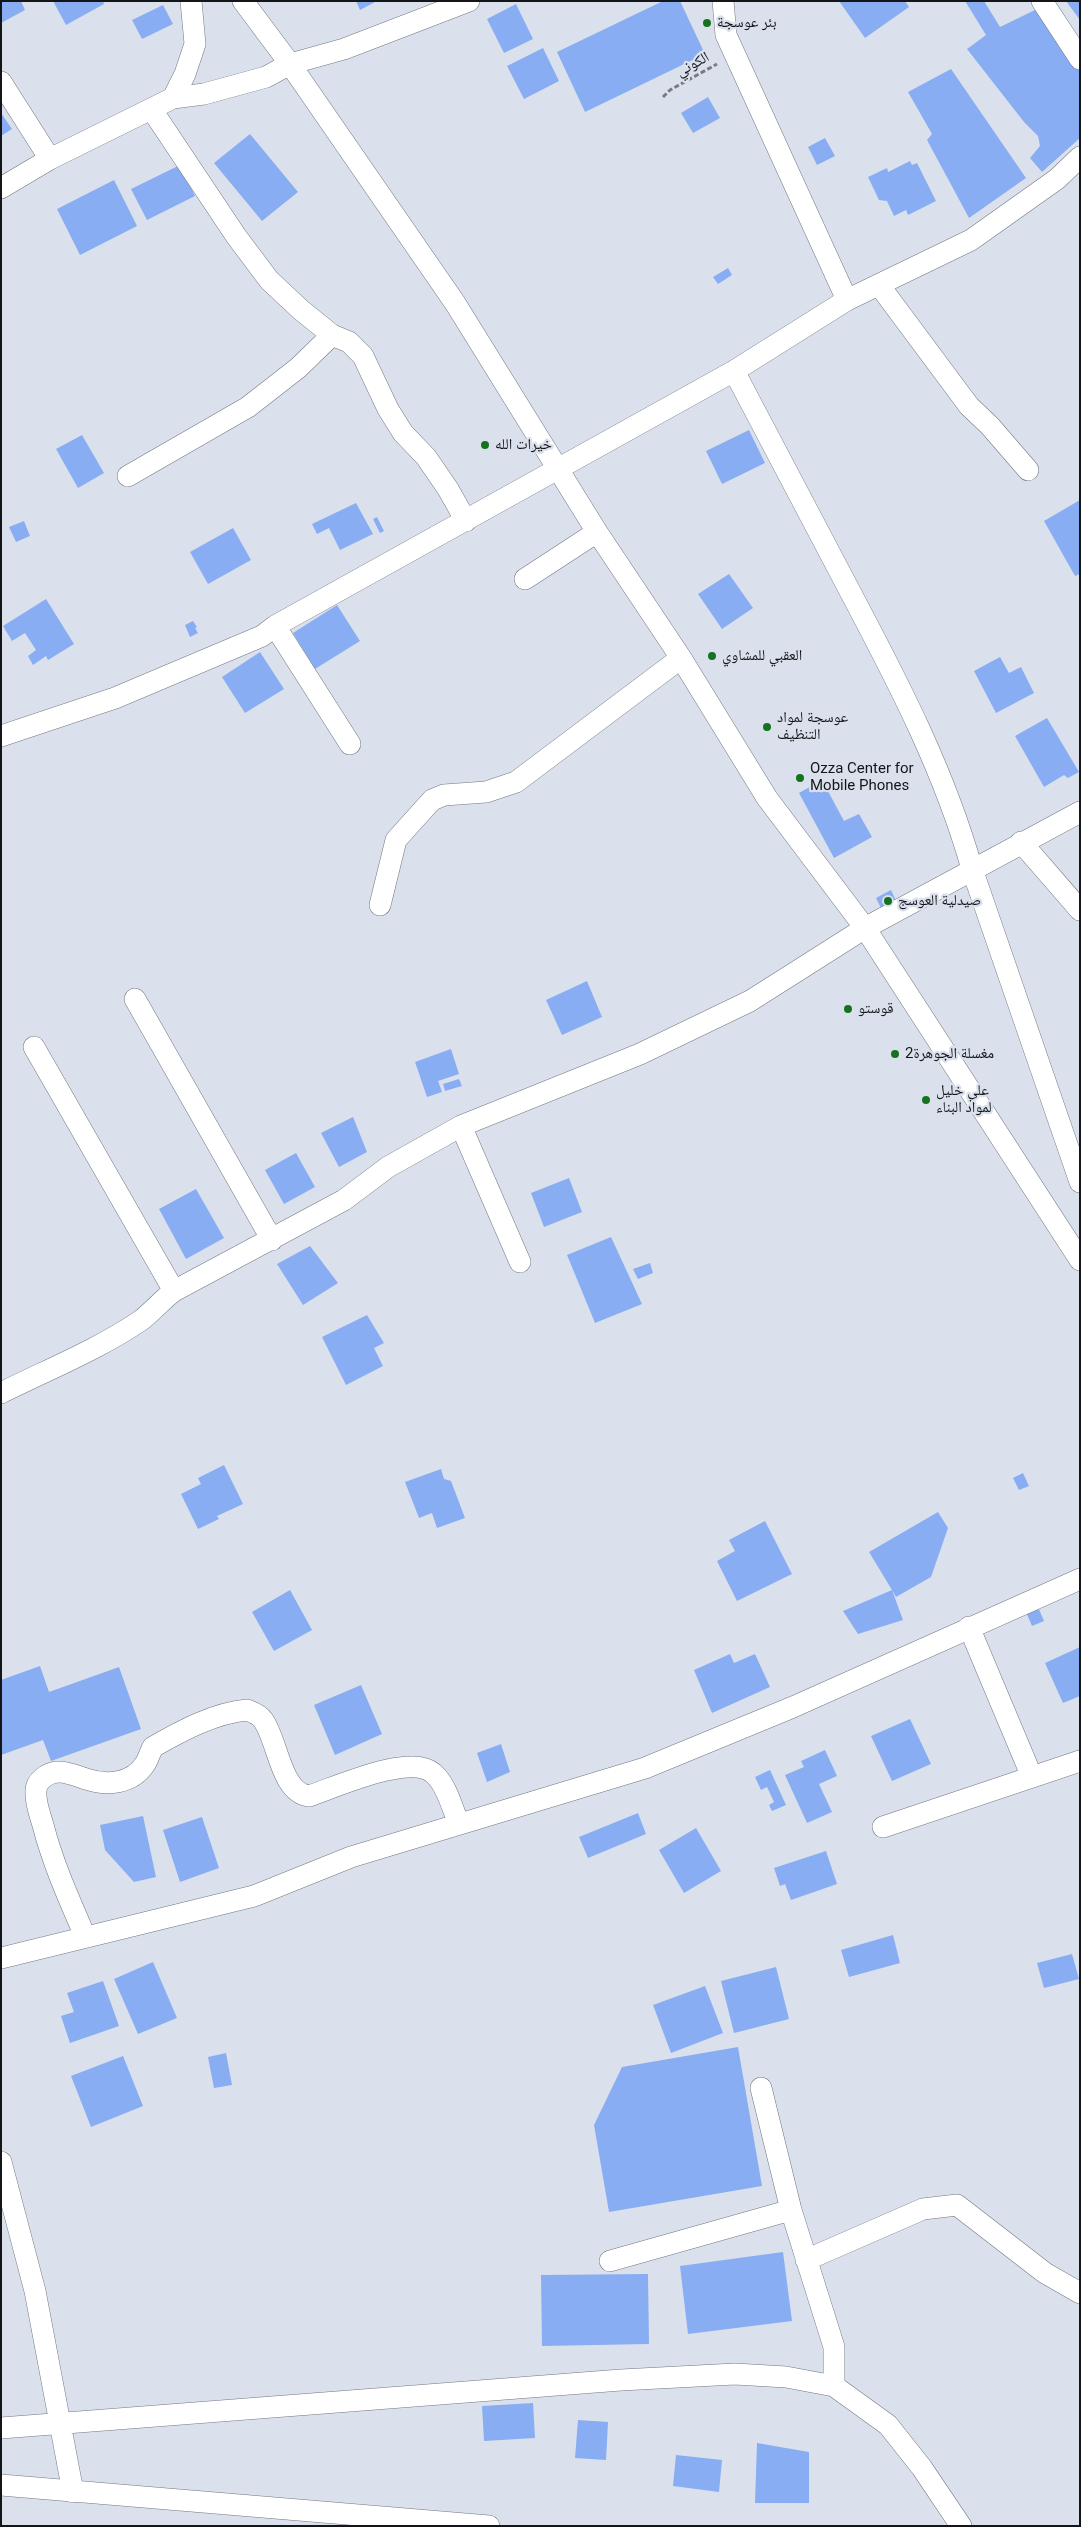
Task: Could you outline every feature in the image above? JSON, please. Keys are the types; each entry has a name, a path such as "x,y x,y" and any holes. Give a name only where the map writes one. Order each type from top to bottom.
{"street":[{"path":"173,98 185,74 195,44 191,1"},
{"path":"243,1 290,64 455,303 597,532 681,658 767,798 865,928 1080,1260"},
{"path":"1,188 50,159 173,98 204,94 266,77 290,64 344,49 469,1"},
{"path":"723,1 724,29 847,300"},
{"path":"1042,1 1080,59"},
{"path":"1,82 50,159"},
{"path":"152,110 236,236 269,280 301,310 332,335 349,342 363,356 388,409 403,434 426,457 448,488 466,521"},
{"path":"1,736 115,698 262,636 275,626 734,371 847,300 971,240 1057,179 1080,157"},
{"path":"879,285 970,406 1028,470"},
{"path":"128,476 248,406 298,368 332,335"},
{"path":"734,371 899,684 934,759 960,824 972,869 1080,1182"},
{"path":"525,579 597,532"},
{"path":"275,626 350,744"},
{"path":"380,905 396,840 432,800 444,795 486,792 516,782 681,658"},
{"path":"1,1393 142,1320 155,1306 174,1291 344,1200 388,1167 461,1126 640,1054 750,1001 865,928 1021,842 1080,812"},
{"path":"1021,842 1080,910"},
{"path":"135,1000 272,1240"},
{"path":"34,1047 174,1291"},
{"path":"461,1126 520,1262"},
{"path":"1,1958 254,1896 351,1857 645,1768 793,1707 970,1627 1080,1580"},
{"path":"970,1627 1032,1777"},
{"path":"85,1936 52,1857 35,1792 37,1785 41,1779 54,1772 63,1772 103,1782 116,1783 128,1779 146,1764 153,1747 200,1723 226,1714 247,1710 263,1719 290,1782 302,1795 310,1796 383,1771 412,1766 424,1767 434,1773 442,1784 459,1824"},
{"path":"883,1827 1080,1760"},
{"path":"761,2088 791,2210 834,2347 834,2386"},
{"path":"1,2162 35,2291 73,2492"},
{"path":"806,2260 923,2209 957,2205 1044,2273 1080,2293"},
{"path":"610,2261 791,2210"},
{"path":"1,2428 621,2380 735,2374 786,2377 834,2386 888,2425 922,2468 961,2526"},
{"path":"1,2485 489,2526"}],"path":[{"name":"الكوني","path":"663,97 689,79 735,55"}],"building":[{"path":"1,1 21,1 25,10 1,23"},
{"path":"53,1 103,1 104,4 66,25"},
{"path":"356,1 377,1 360,10"},
{"path":"663,1 680,1 705,54 585,112 557,52"},
{"path":"839,1 905,1 909,7 865,38"},
{"path":"965,1 984,1 1000,27 1037,9 1080,68 1080,138 1042,172 1030,158 1040,146 1038,136 1024,122 967,49 986,35"},
{"path":"1066,1 1080,1 1080,20"},
{"path":"516,4 533,39 504,53 487,19"},
{"path":"163,5 173,24 142,39 132,20"},
{"path":"543,48 559,81 524,99 507,66"},
{"path":"951,69 1026,178 969,218 927,140 932,134 908,92"},
{"path":"708,97 720,118 693,133 681,113"},
{"path":"1,113 12,129 1,136"},
{"path":"250,134 298,192 262,221 214,163"},
{"path":"825,138 835,156 817,165 808,147"},
{"path":"910,161 912,165 917,163 936,201 908,215 906,210 894,216 887,201 879,200 868,177 887,168 888,172"},
{"path":"180,165 195,196 147,220 131,189"},
{"path":"114,180 137,226 80,255 57,209"},
{"path":"728,268 732,275 718,284 713,277"},
{"path":"749,430 765,463 722,484 706,451"},
{"path":"82,435 104,473 78,488 56,449"},
{"path":"1080,500 1080,574 1075,576 1044,521"},
{"path":"356,503 373,534 340,550 329,528 317,534 312,524"},
{"path":"377,517 384,531 380,533 373,519"},
{"path":"24,521 30,536 16,542 9,527"},
{"path":"233,528 251,560 208,584 190,552"},
{"path":"729,574 753,608 722,629 698,594"},
{"path":"46,599 74,644 48,660 46,656 33,665 28,656 36,650 25,633 12,641 3,626"},
{"path":"337,605 360,641 315,669 293,633"},
{"path":"193,621 198,633 190,637 185,625"},
{"path":"260,652 284,689 245,713 222,677"},
{"path":"1000,657 1009,673 1021,667 1034,693 996,713 974,671"},
{"path":"1047,718 1079,772 1068,778 1064,775 1044,787 1015,736"},
{"path":"822,780 844,821 859,814 872,837 834,858 799,793"},
{"path":"891,890 898,905 883,912 876,898"},
{"path":"587,981 602,1017 562,1035 546,1000"},
{"path":"451,1049 459,1074 438,1081 442,1092 427,1097 415,1062"},
{"path":"459,1079 462,1086 445,1091 443,1084"},
{"path":"353,1117 367,1152 339,1167 321,1133"},
{"path":"296,1153 315,1187 284,1204 265,1170"},
{"path":"569,1178 582,1212 544,1227 531,1193"},
{"path":"196,1189 224,1238 186,1259 159,1209"},
{"path":"611,1237 642,1304 595,1323 567,1255"},
{"path":"310,1246 338,1283 303,1305 277,1264"},
{"path":"650,1263 653,1273 638,1279 633,1269"},
{"path":"367,1315 384,1343 374,1348 383,1366 346,1385 322,1337"},
{"path":"224,1465 243,1504 217,1516 219,1519 198,1529 181,1494 201,1484 198,1478"},
{"path":"441,1469 444,1479 451,1481 465,1518 437,1528 432,1513 419,1518 405,1482"},
{"path":"1023,1473 1029,1486 1019,1490 1013,1478"},
{"path":"938,1512 948,1528 931,1577 896,1597 869,1552"},
{"path":"765,1521 792,1574 737,1601 717,1561 735,1551 729,1540"},
{"path":"290,1590 312,1630 274,1651 252,1612"},
{"path":"892,1590 903,1620 858,1634 843,1611"},
{"path":"1038,1607 1044,1621 1032,1626 1026,1612"},
{"path":"1080,1647 1080,1696 1063,1703 1045,1663"},
{"path":"730,1654 734,1663 755,1654 770,1687 712,1713 694,1670"},
{"path":"40,1666 49,1692 119,1667 141,1729 51,1761 43,1740 1,1755 1,1680"},
{"path":"361,1685 382,1734 335,1755 314,1705"},
{"path":"910,1719 931,1764 892,1781 871,1736"},
{"path":"501,1744 510,1772 487,1782 477,1753"},
{"path":"825,1750 837,1776 819,1784 832,1812 807,1823 785,1775 804,1767 801,1761"},
{"path":"770,1770 786,1805 772,1811 769,1805 774,1802 767,1787 761,1790 755,1777"},
{"path":"638,1813 646,1834 588,1858 579,1837"},
{"path":"143,1816 156,1877 134,1882 105,1850 100,1825"},
{"path":"202,1817 219,1868 180,1882 163,1830"},
{"path":"696,1828 721,1871 684,1893 659,1850"},
{"path":"826,1851 837,1884 791,1900 785,1884 780,1886 774,1868"},
{"path":"893,1935 900,1963 849,1977 841,1950"},
{"path":"1072,1954 1079,1979 1044,1988 1037,1963"},
{"path":"153,1962 177,2018 138,2034 114,1979"},
{"path":"776,1967 789,2019 734,2033 721,1981"},
{"path":"103,1981 119,2026 70,2043 61,2016 74,2012 67,1993"},
{"path":"705,1986 723,2033 671,2053 653,2005"},
{"path":"738,2047 762,2186 609,2212 594,2125 622,2067"},
{"path":"226,2053 232,2085 214,2088 208,2057"},
{"path":"123,2056 143,2106 91,2127 71,2076"},
{"path":"783,2252 792,2321 688,2334 680,2266"},
{"path":"648,2274 649,2344 542,2346 541,2275"},
{"path":"533,2403 535,2438 484,2441 482,2406"},
{"path":"578,2420 608,2422 606,2460 575,2458"},
{"path":"757,2443 809,2452 809,2503 755,2503"},
{"path":"676,2455 722,2460 719,2492 673,2486"}],"place":[{"name":"بئر عوسجة","path":"707,23"},
{"name":"خيرات الله","path":"485,445"},
{"name":"العقبي للمشاوي","path":"712,656"},
{"name":"عوسجة لمواد التنظيف","path":"767,727"},
{"name":"Ozza Center for Mobile Phones","path":"800,778"},
{"name":"صيدلية العوسج","path":"888,901"},
{"name":"قوستو","path":"848,1009"},
{"name":"مغسلة الجوهرة2","path":"895,1054"},
{"name":"علي خليل لمواد البناء","path":"926,1100"}]}
